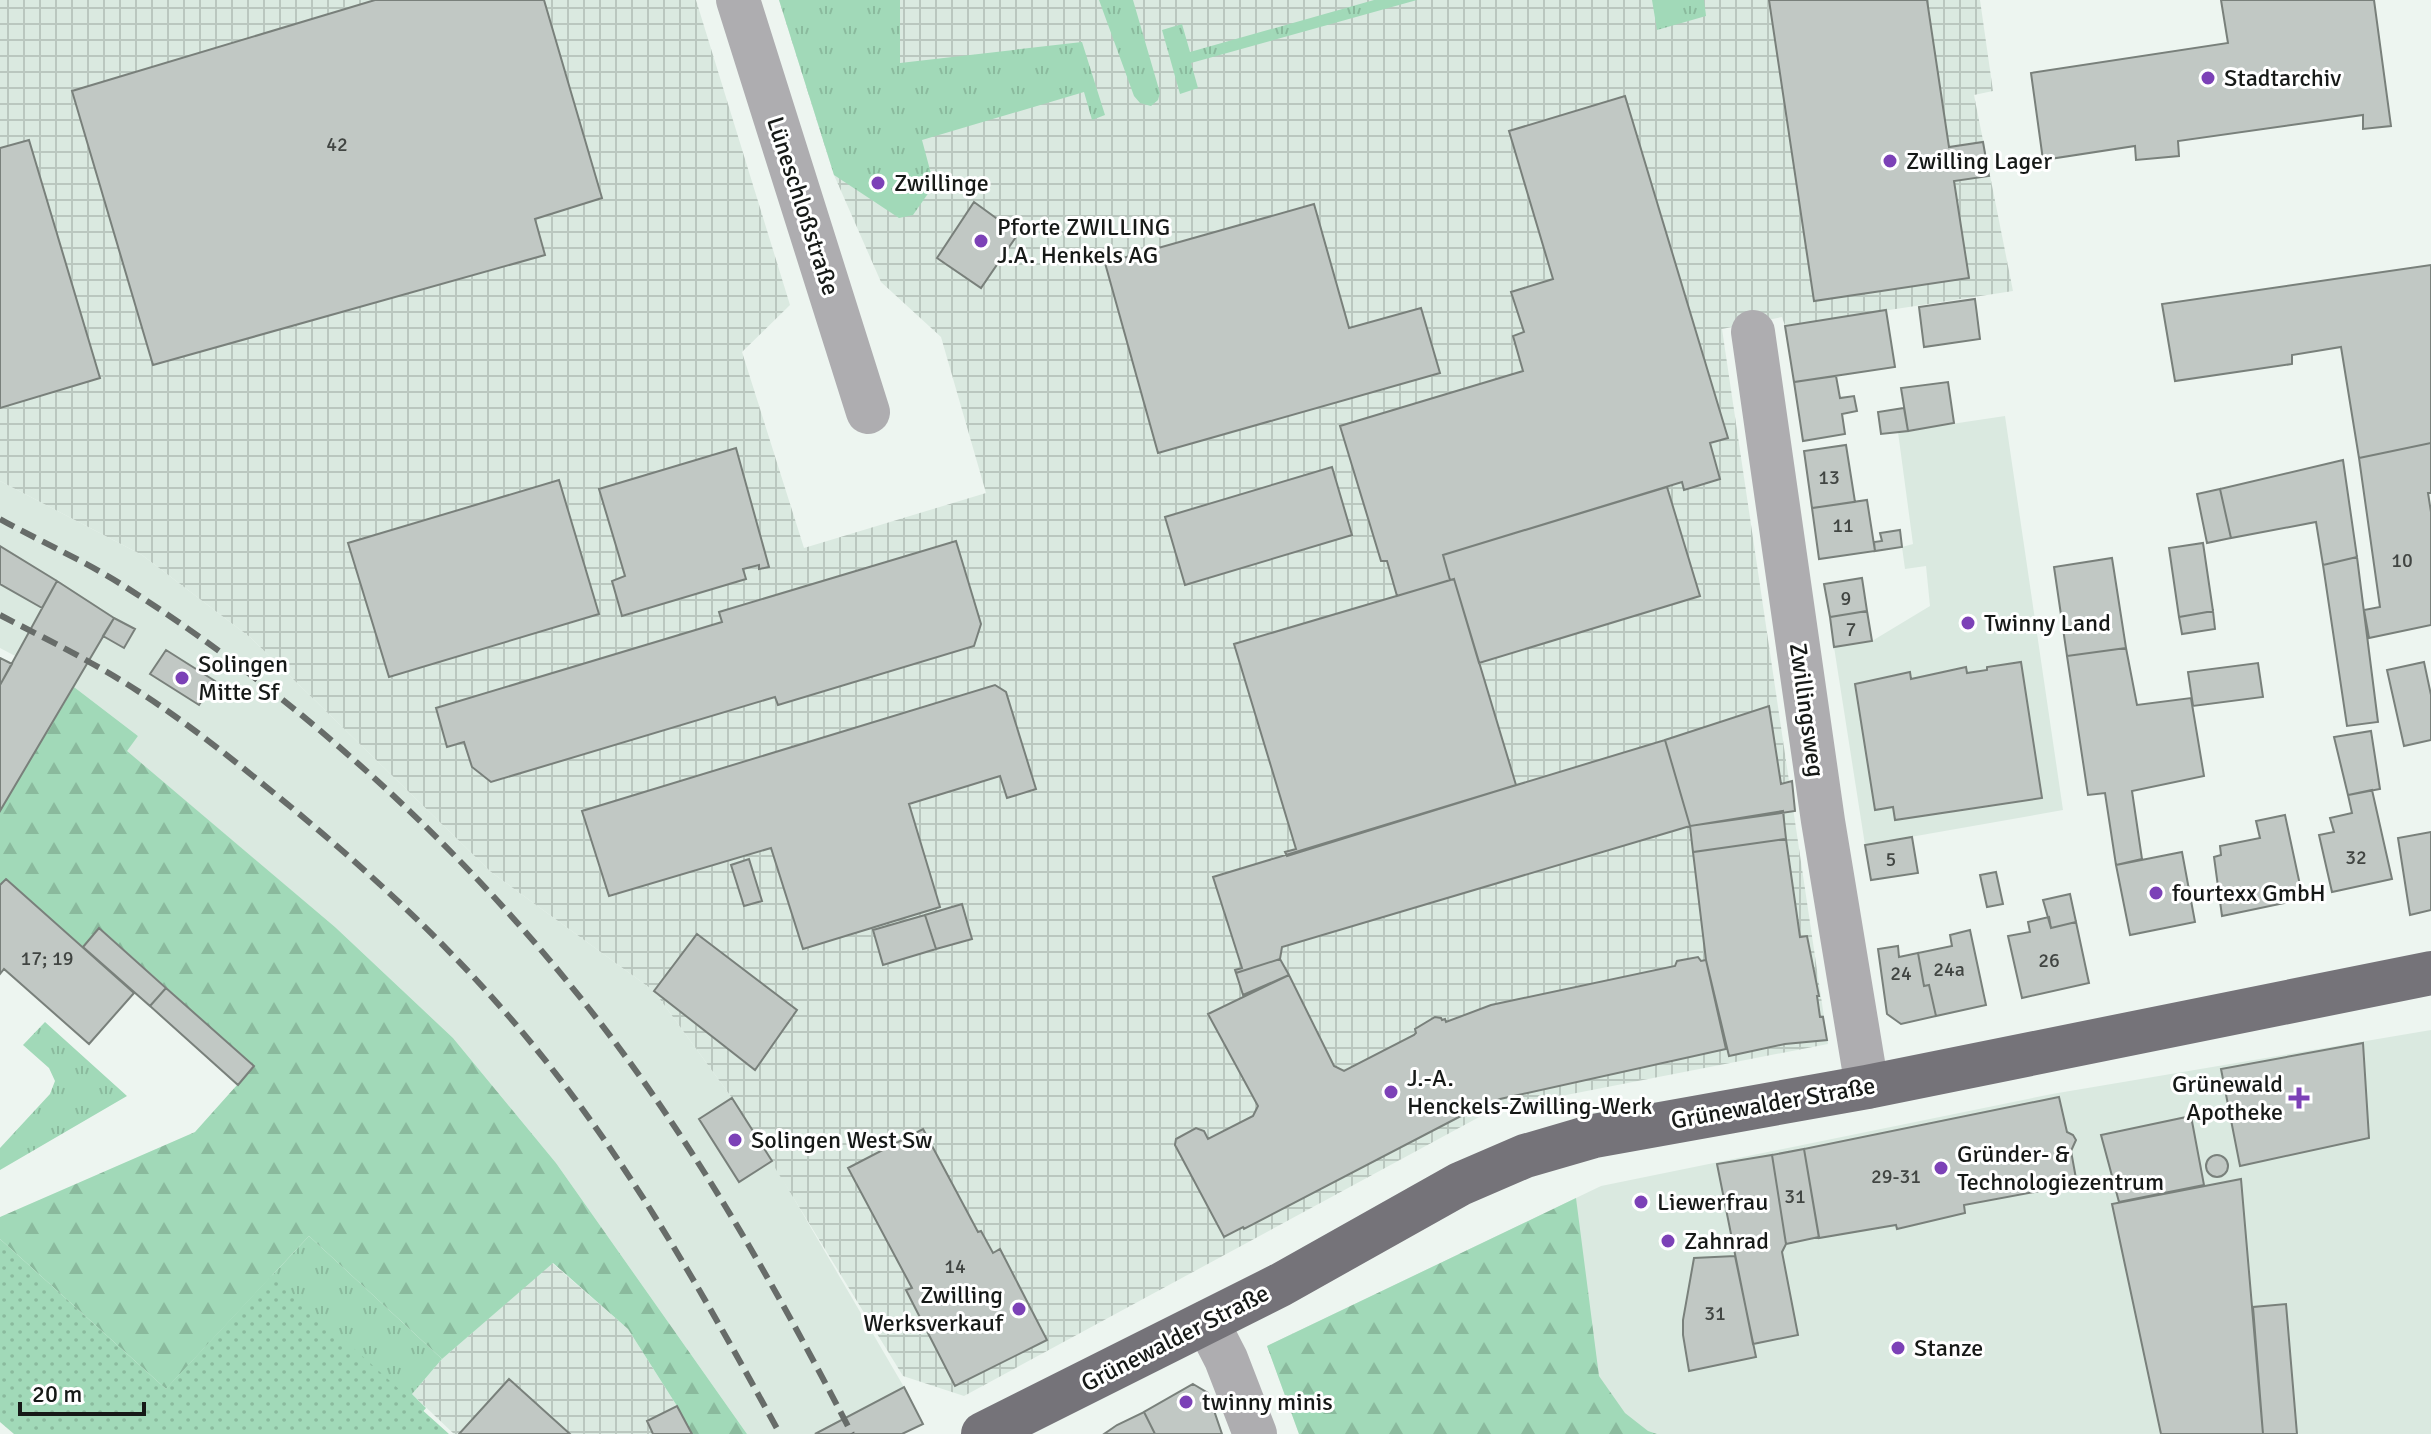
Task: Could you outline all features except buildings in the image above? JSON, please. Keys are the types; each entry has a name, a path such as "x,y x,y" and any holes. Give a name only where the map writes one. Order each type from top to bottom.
{"main road":[{"name":"Grünewalder Straße","path":"983,1434 1280,1285 1460,1184 1525,1156 1594,1136 1867,1087 2431,973"}],"street":[{"name":"Lüneschloßstraße","path":"738,0 868,412"},
{"name":"Zwillingsweg","path":"1753,332 1823,821 1867,1087"},
{"path":"1207,1322 1226,1359 1255,1434"}],"shaded area":[{"path":"0,0 696,0 790,305 742,352 804,548 986,493 941,337 881,282 834,175 779,0 1980,0 1993,91 1974,95 2013,291 1785,326 1782,317 1722,329 1828,1044 1494,1109 964,1396 903,1376 732,1098 654,991 491,872 251,638 142,555 0,481"},
{"name":"Twinny Land","path":"2005,416 2063,810 1865,845 1834,647 1872,641 1930,606 1926,566 1905,569 1902,547 1913,544 1898,432"},
{"path":"0,481 142,555 251,638 491,872 654,991 732,1098 772,1161 904,1387 815,1434 747,1434 556,1163 453,1038 335,927 126,751 138,736 74,687 0,648"},
{"name":"Gründer- & Technologiezentrum","path":"2431,1030 2431,1434 1299,1434 1267,1346 1601,1186 2052,1094"},
{"path":"552,1263 628,1329 692,1434 454,1434 412,1394 442,1359"}],"green space":[{"path":"779,0 900,0 900,63 1082,42 1105,115 1092,120 1084,92 922,140 934,185 913,215 899,218 834,175"},
{"path":"1099,0 1133,0 1160,93 1151,106 1140,103 1134,96"},
{"path":"1374,0 1417,0 1191,63 1198,88 1180,94 1162,30 1182,24 1190,52"},
{"path":"1652,0 1704,0 1706,16 1657,30"},
{"path":"74,687 138,736 127,751 335,927 453,1038 556,1163 747,1434 692,1434 628,1329 553,1263 442,1359 309,1236 166,1389 0,1239 0,1217 195,1132 254,1066 100,928 83,947 6,879 0,885 0,811"},
{"path":"45,1022 127,1096 0,1170 0,1148 50,1094 55,1081 49,1068 23,1045"},
{"path":"1576,1198 1599,1376 1625,1413 1648,1431 1657,1434 1299,1434 1267,1346"},
{"path":"309,1236 442,1359 412,1394 426,1408 404,1434 166,1389"},
{"path":"0,1239 166,1389 272,1275 449,1434 14,1434 0,1422"}],"railway":[{"path":"0,519 124,586 277,695 419,820 486,888 608,1032 662,1108 762,1268 852,1434"},
{"path":"0,615 114,676 202,736 337,846 408,910 475,978 572,1095 637,1188 780,1434"}],"place":[{"name":"Stadtarchiv","path":"2208,78"},
{"name":"Zwilling Lager","path":"1890,161"},
{"name":"Zwillinge","path":"878,183"},
{"name":"Pforte ZWILLING J.A. Henkels AG","path":"981,241"},
{"name":"Twinny Land","path":"1968,623"},
{"name":"Solingen Mitte Sf","path":"182,678"},
{"name":"fourtexx GmbH","path":"2156,893"},
{"name":"J.-A. Henckels-Zwilling-Werk","path":"1391,1092"},
{"name":"Grünewald Apotheke","path":"2299,1098"},
{"name":"Solingen West Sw","path":"735,1140"},
{"name":"Gründer- & Technologiezentrum","path":"1941,1168"},
{"name":"Liewerfrau","path":"1641,1202"},
{"name":"Zahnrad","path":"1668,1241"},
{"name":"Zwilling Werksverkauf","path":"1019,1309"},
{"name":"Stanze","path":"1898,1348"},
{"name":"twinny minis","path":"1186,1402"}]}
